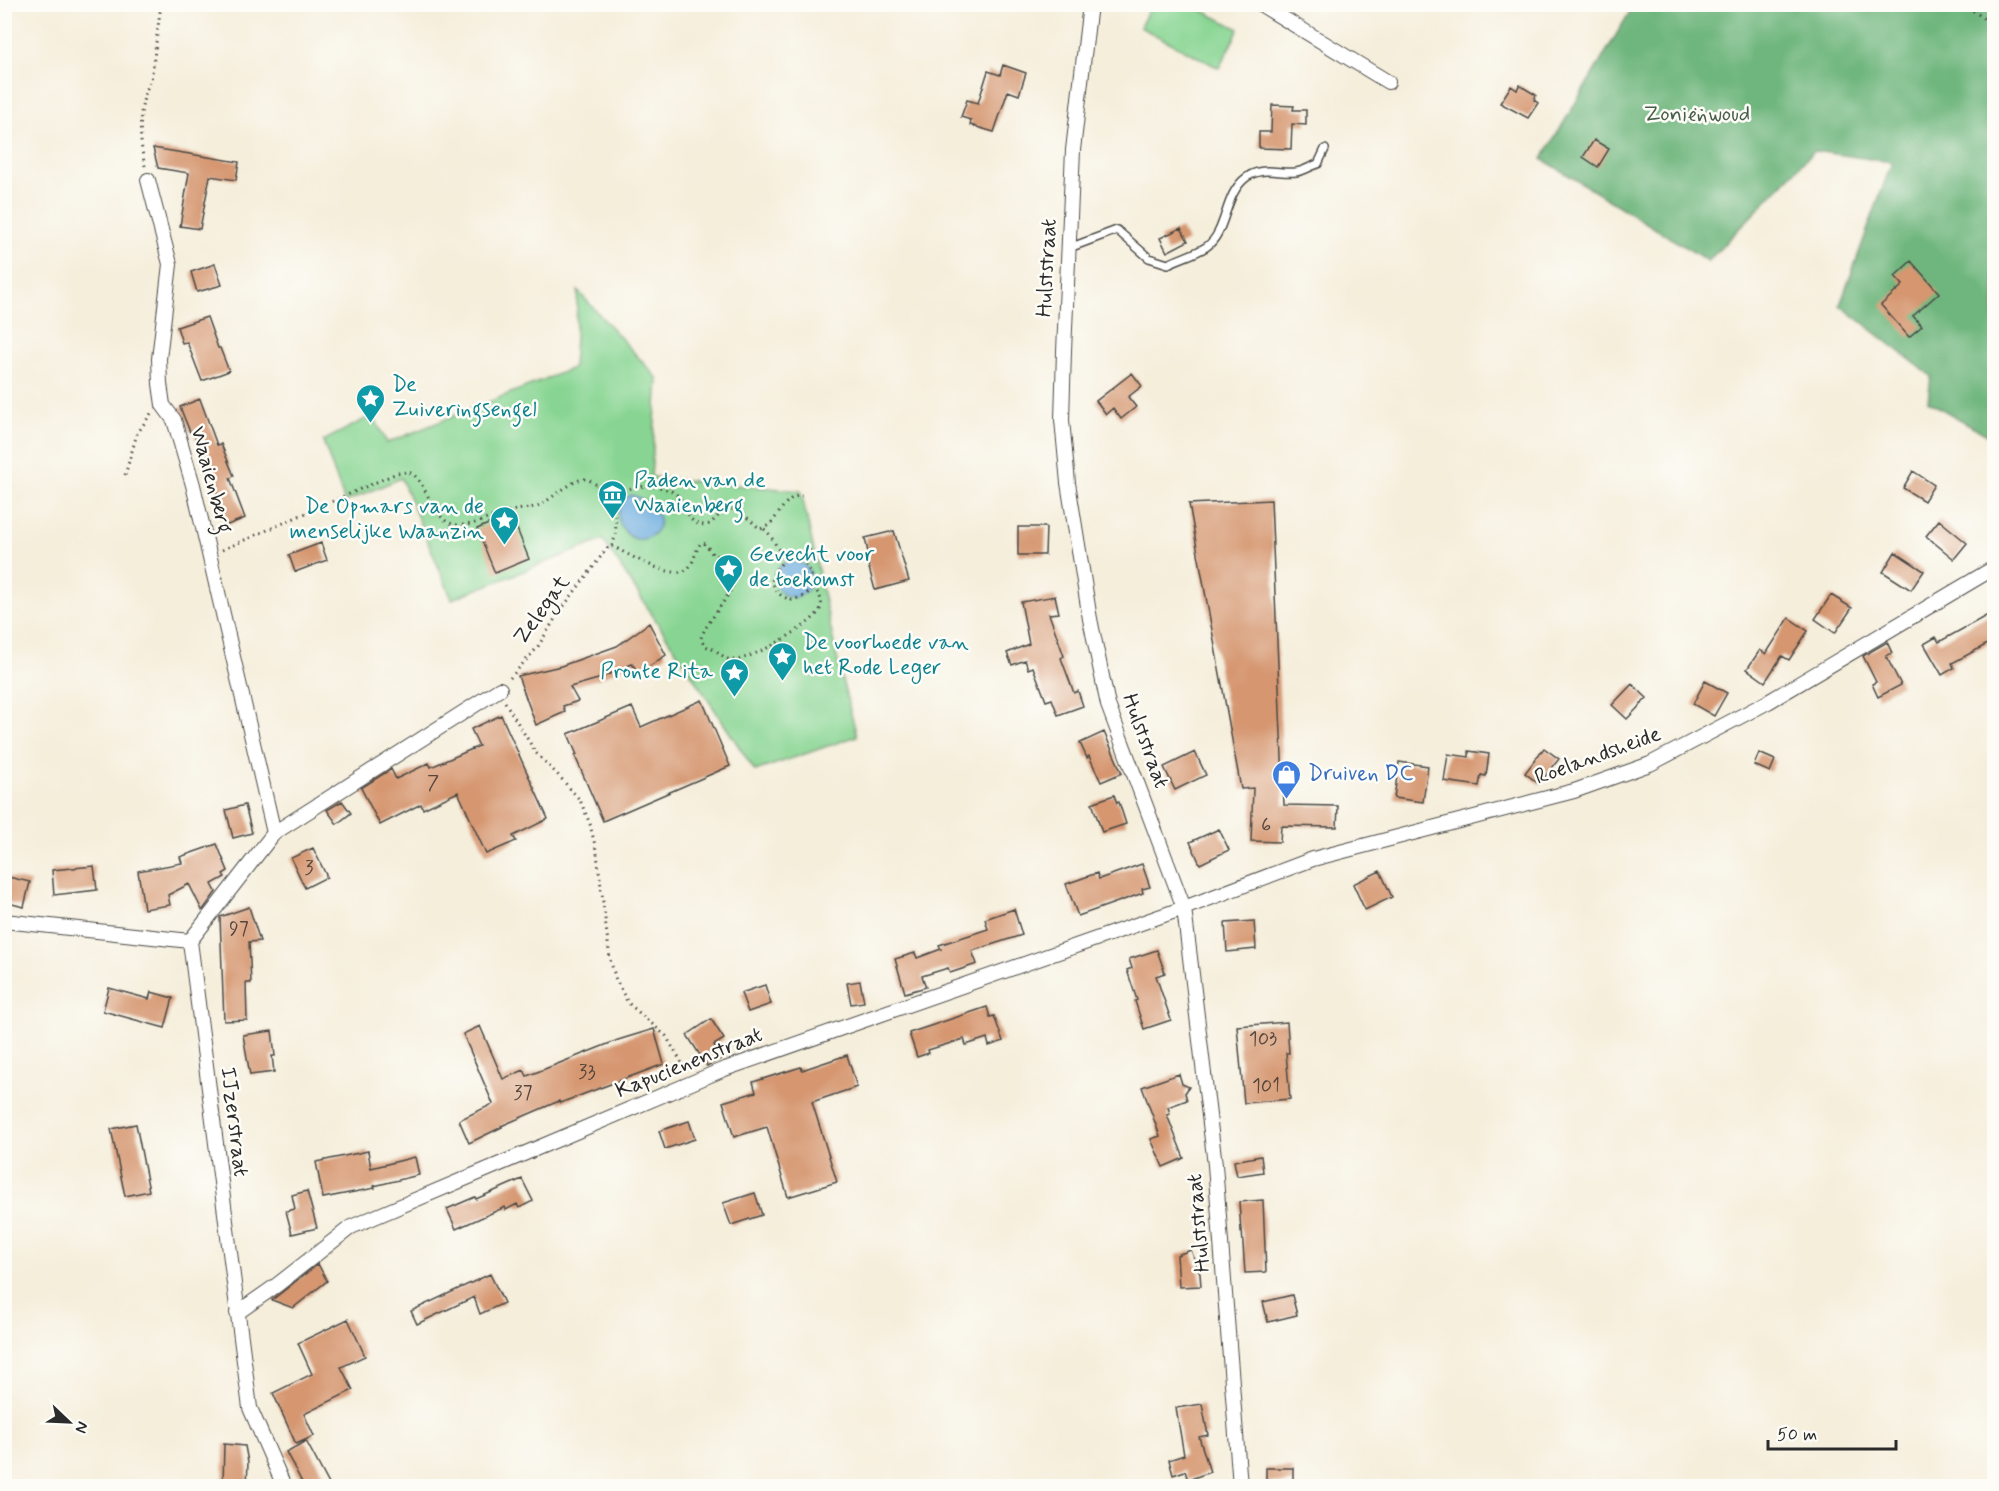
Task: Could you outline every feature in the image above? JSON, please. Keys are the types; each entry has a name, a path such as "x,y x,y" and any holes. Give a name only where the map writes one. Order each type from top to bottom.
{"street":[{"name":"Hulststraat","path":"1090,4 1073,150 1062,420 1068,483 1090,619 1108,705 1184,908 1215,1165 1240,1486"},
{"path":"1260,4 1388,82"},
{"name":"Waaienberg","path":"148,180 170,264 159,359 163,405 174,420 193,485 274,833"},
{"name":"Roelandsheide","path":"1184,908 1312,859 1574,791 1650,764 1768,702 1995,568"},
{"path":"4,921 190,941 274,833 500,689"},
{"name":"Kapucienenstraat","path":"237,1313 351,1227 722,1070 1184,908"},
{"name":"IJzerstraat","path":"190,941 250,1408 284,1486"}],"lane":[{"path":"1069,249 1117,230 1149,258 1168,264 1207,246 1216,234 1237,185 1249,176 1259,171 1297,172 1318,164 1325,149"}],"path":[{"path":"148,180 141,151 140,135 145,91 151,81 161,4"},
{"path":"1963,4 1995,25"},
{"path":"125,475 136,434 152,412 163,405"},
{"path":"210,556 397,473 407,472 415,476 437,513 460,525 539,505 575,481 584,479 594,483 614,501"},
{"path":"639,487 672,490 678,495 689,517 699,524 710,524 724,510 730,508 743,514 760,529 762,528 771,536 782,553 802,562 811,571 814,586 821,598 821,606 813,619 770,647 736,660 731,660 706,647 701,639 704,628 723,604 735,578 735,568 728,559 713,555 706,544 701,543 690,565 683,571 674,572 610,547 617,532 614,501 623,491 639,487"},
{"path":"762,528 774,520 789,499 802,496"},
{"name":"Zelegat","path":"500,689 537,648 558,614 610,547"},
{"path":"802,562 808,551 813,548"},
{"path":"790,557 785,558 772,576 777,593 792,600 799,599 811,591 814,586"},
{"path":"500,689 507,708 518,721 536,753 580,801 590,824 597,854 610,959 616,980 628,1003 666,1036 692,1083"}],"green space":[{"path":"1151,5 1191,5 1239,29 1219,68 1140,27"},
{"name":"Zoniënwoud","path":"1634,5 1994,5 1994,439 1928,401 1931,376 1840,305 1892,162 1814,151 1708,261 1542,159"},
{"name":"Paden van de Waaienberg","path":"578,291 658,379 651,477 801,491 841,676 857,736 755,771 603,540 452,599 401,478 345,502 323,441 373,415 387,443 573,368"}],"water":[{"path":"631,495 648,504 657,514 659,526 647,538 638,539 629,536 619,520 618,510 622,502"},
{"path":"793,561 806,566 811,579 806,592 793,597 780,592 775,579 780,566"}],"building":[{"path":"1003,65 1026,73 1019,95 1008,91 994,132 970,125 971,120 961,117 967,100 978,103 988,71 1000,75"},
{"path":"1519,85 1536,95 1534,100 1538,103 1528,118 1500,103 1511,86 1517,90"},
{"path":"1272,105 1294,106 1293,110 1306,110 1306,125 1292,124 1291,149 1259,148 1259,132 1271,132"},
{"path":"1594,140 1609,149 1598,167 1583,157"},
{"path":"153,148 239,162 236,180 210,176 200,229 180,226 189,173 158,168"},
{"path":"1181,228 1188,241 1167,252 1160,238"},
{"path":"1911,261 1939,293 1913,316 1922,326 1909,337 1881,305 1903,285 1895,276"},
{"path":"215,264 222,285 197,292 191,272"},
{"path":"207,317 229,371 202,381 187,342 182,343 177,327"},
{"path":"1132,373 1142,386 1128,397 1136,407 1121,419 1113,408 1106,414 1096,401"},
{"path":"200,399 217,445 221,444 234,476 230,478 245,518 225,526 216,502 220,501 193,431 190,432 180,407"},
{"path":"1913,471 1934,485 1924,501 1903,488"},
{"path":"1271,500 1284,805 1338,806 1337,827 1281,826 1280,842 1251,841 1253,788 1241,789 1189,504"},
{"path":"511,514 529,559 495,573 477,529"},
{"path":"1939,520 1967,543 1954,559 1926,536"},
{"path":"1018,527 1046,527 1045,555 1018,555"},
{"path":"894,531 909,581 875,590 866,557 869,557 865,538"},
{"path":"321,543 327,560 295,572 289,555"},
{"path":"1895,552 1924,571 1911,590 1883,572"},
{"path":"1831,595 1852,608 1835,633 1815,619"},
{"path":"1055,596 1059,613 1049,614 1064,656 1061,658 1074,693 1078,691 1083,706 1058,715 1052,699 1046,701 1033,667 1028,669 1025,660 1012,665 1007,653 1029,644 1021,602"},
{"path":"1995,611 1995,640 1952,663 1954,668 1942,675 1924,644 1936,637 1939,642"},
{"path":"1789,618 1808,631 1789,660 1782,656 1765,682 1747,669 1760,650 1766,654"},
{"path":"649,623 666,655 639,673 632,664 598,679 570,687 578,701 563,706 565,712 536,725 518,676 561,666 617,646"},
{"path":"1887,642 1892,653 1886,656 1901,685 1878,697 1872,684 1876,682 1863,656"},
{"path":"1705,681 1727,693 1714,716 1693,704"},
{"path":"1632,684 1647,698 1627,719 1612,705"},
{"path":"702,700 730,766 603,821 568,734 632,707 641,727"},
{"path":"501,715 548,819 513,836 516,841 486,854 458,792 423,809 421,804 380,825 361,788 391,769 396,779 429,763 431,767 479,746 471,729"},
{"path":"1104,732 1122,773 1101,782 1080,743"},
{"path":"1544,748 1559,759 1539,784 1525,773"},
{"path":"1469,751 1489,754 1486,776 1481,775 1479,786 1444,781 1448,754 1469,757"},
{"path":"1195,752 1206,775 1175,790 1164,767"},
{"path":"1759,753 1775,760 1770,772 1754,765"},
{"path":"1399,762 1428,766 1423,802 1394,798"},
{"path":"1114,795 1117,803 1119,802 1126,824 1102,832 1092,803"},
{"path":"342,801 351,813 337,824 327,810"},
{"path":"245,805 252,833 233,838 226,810"},
{"path":"1219,829 1229,850 1200,864 1190,842"},
{"path":"217,844 228,871 223,874 225,877 212,884 216,892 203,910 189,884 168,895 170,905 144,909 138,871 182,863 180,857"},
{"path":"313,848 327,877 305,888 291,858"},
{"path":"1142,864 1150,887 1142,889 1143,893 1078,916 1066,884 1097,873 1099,879"},
{"path":"94,866 97,890 54,895 52,870"},
{"path":"1380,871 1392,897 1365,910 1353,884"},
{"path":"4,876 30,882 24,907 4,902"},
{"path":"249,907 260,941 249,942 251,983 246,983 247,1020 224,1021 220,917"},
{"path":"1014,909 1022,935 972,951 977,964 950,973 948,968 922,976 926,987 905,993 895,959 915,953 917,958 941,949 939,945 988,929 985,919"},
{"path":"1254,921 1256,949 1227,952 1225,923"},
{"path":"1157,950 1165,973 1156,976 1171,1020 1144,1029 1127,970 1132,968 1129,959"},
{"path":"860,981 864,1002 851,1004 847,983"},
{"path":"765,985 771,1004 748,1012 741,993"},
{"path":"109,988 149,999 151,992 173,998 165,1028 103,1011"},
{"path":"987,1007 990,1017 994,1016 1003,1041 989,1046 987,1038 966,1045 964,1039 928,1050 929,1053 917,1057 909,1033"},
{"path":"711,1019 724,1039 714,1045 722,1058 707,1066 687,1035"},
{"path":"1287,1022 1289,1053 1286,1053 1290,1099 1244,1103 1237,1026"},
{"path":"480,1026 503,1079 524,1070 527,1076 618,1040 654,1029 664,1064 560,1103 559,1101 501,1126 469,1143 459,1120 493,1104 463,1034"},
{"path":"272,1031 274,1072 250,1075 243,1035"},
{"path":"847,1055 857,1087 812,1102 837,1182 788,1197 767,1127 734,1137 723,1102 756,1092 753,1082 801,1067 802,1070"},
{"path":"1179,1074 1182,1084 1189,1087 1185,1093 1187,1100 1168,1107 1170,1114 1167,1115 1184,1158 1163,1167 1151,1139 1160,1136 1142,1087"},
{"path":"689,1121 695,1139 665,1149 659,1131"},
{"path":"136,1124 149,1191 125,1196 111,1129"},
{"path":"368,1151 371,1168 415,1157 419,1175 374,1186 375,1188 323,1198 316,1162"},
{"path":"1261,1156 1263,1172 1237,1176 1234,1161"},
{"path":"522,1179 533,1201 519,1208 517,1204 506,1210 505,1207 456,1229 447,1209"},
{"path":"307,1191 317,1228 292,1234 286,1211 295,1209 292,1195"},
{"path":"755,1193 762,1215 731,1225 723,1203"},
{"path":"1263,1200 1266,1272 1245,1273 1239,1202"},
{"path":"1191,1250 1200,1274 1201,1286 1179,1287 1177,1255"},
{"path":"318,1264 327,1281 293,1308 272,1300"},
{"path":"490,1274 504,1303 480,1314 474,1297 417,1324 411,1311"},
{"path":"1292,1295 1297,1315 1268,1322 1263,1302"},
{"path":"348,1319 365,1356 341,1367 353,1390 304,1414 314,1436 296,1444 273,1393 312,1374 298,1343"},
{"path":"1202,1404 1208,1435 1199,1437 1210,1472 1188,1480 1185,1471 1173,1475 1169,1460 1184,1455 1176,1408"},
{"path":"306,1441 330,1486 304,1486 286,1452"},
{"path":"224,1444 245,1446 248,1462 247,1486 223,1486"},
{"path":"1266,1468 1293,1468 1293,1483 1266,1483"}],"place":[{"name":"De Zuiveringsengel","path":"371,424"},
{"name":"Paden van de Waaienberg","path":"613,520"},
{"name":"De Opmars van de menselijke Waanzin","path":"505,546"},
{"name":"Gevecht voor de toekomst","path":"728,594"},
{"name":"De voorhoede van het Rode Leger","path":"782,682"},
{"name":"Pronte Rita","path":"734,698"},
{"name":"Druiven DC","path":"1287,800"}]}
